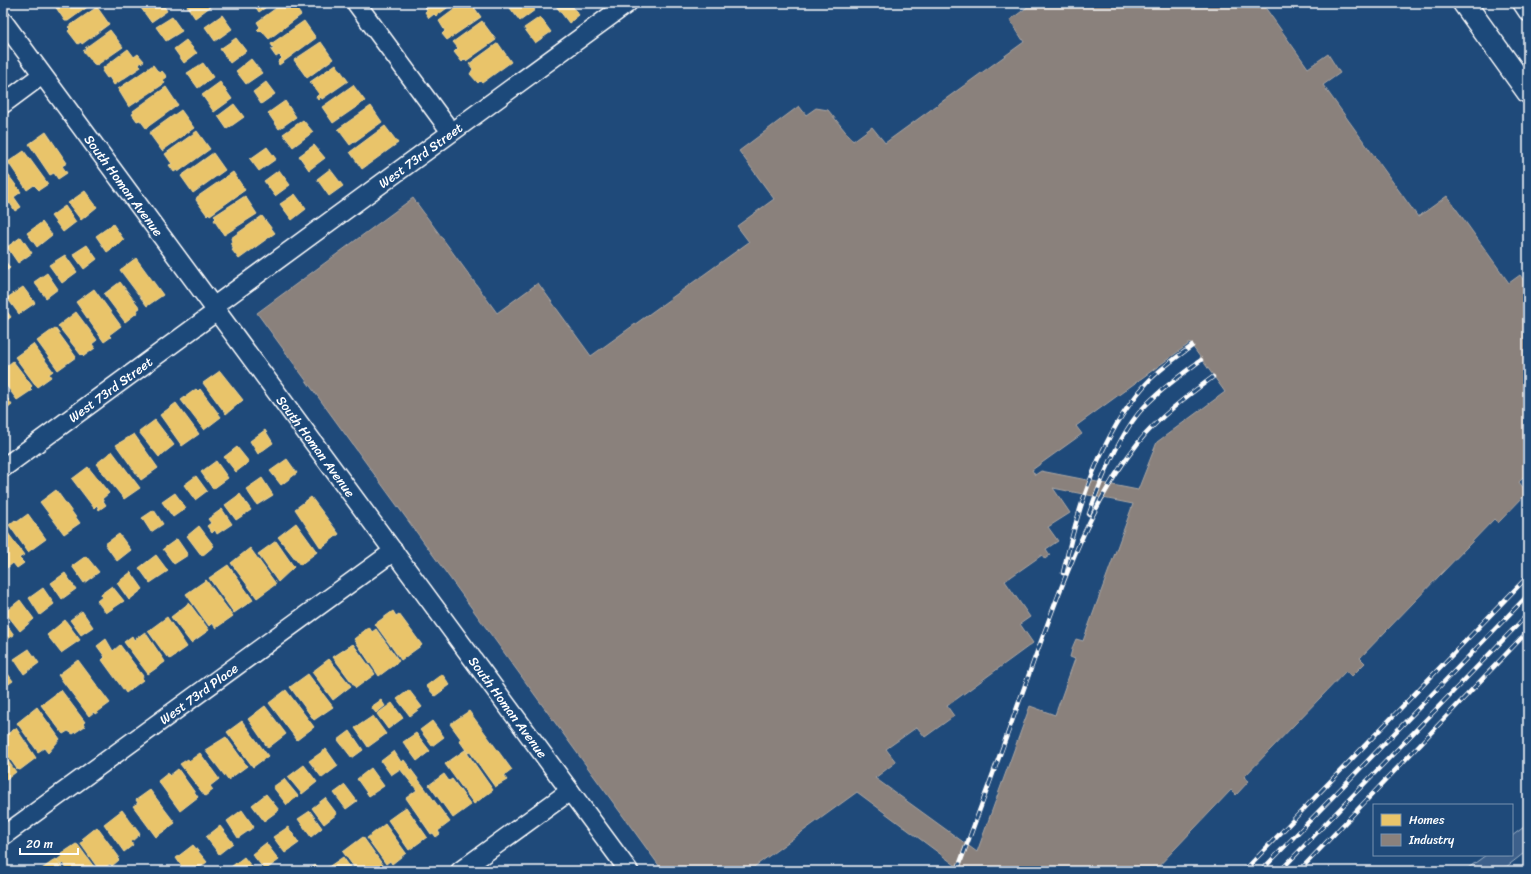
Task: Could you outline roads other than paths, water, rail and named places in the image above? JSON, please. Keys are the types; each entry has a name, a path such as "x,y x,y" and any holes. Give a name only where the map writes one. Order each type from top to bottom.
{"main road":[{"path":"1464,3 1528,92"}],"street":[{"path":"356,3 451,132"},
{"name":"West 73rd Street","path":"3,468 451,132 628,3"},
{"path":"1522,3 1528,12"},
{"name":"South Homan Avenue","path":"3,21 629,871"},
{"path":"3,104 42,75"},
{"name":"West 73rd Place","path":"3,836 394,551"},
{"path":"460,871 570,791"}],"railway":[{"path":"1063,573 1084,498 1103,449 1115,427 1129,405 1145,385 1167,364 1192,346"},
{"path":"1089,514 1099,487 1119,443 1135,417 1157,394 1201,360"},
{"path":"957,871 1066,575 1091,520 1120,467 1146,433 1183,399 1213,377"},
{"path":"1244,871 1528,576"},
{"path":"1261,871 1528,595"},
{"path":"1280,871 1528,614"},
{"path":"1299,871 1528,631"}]}
